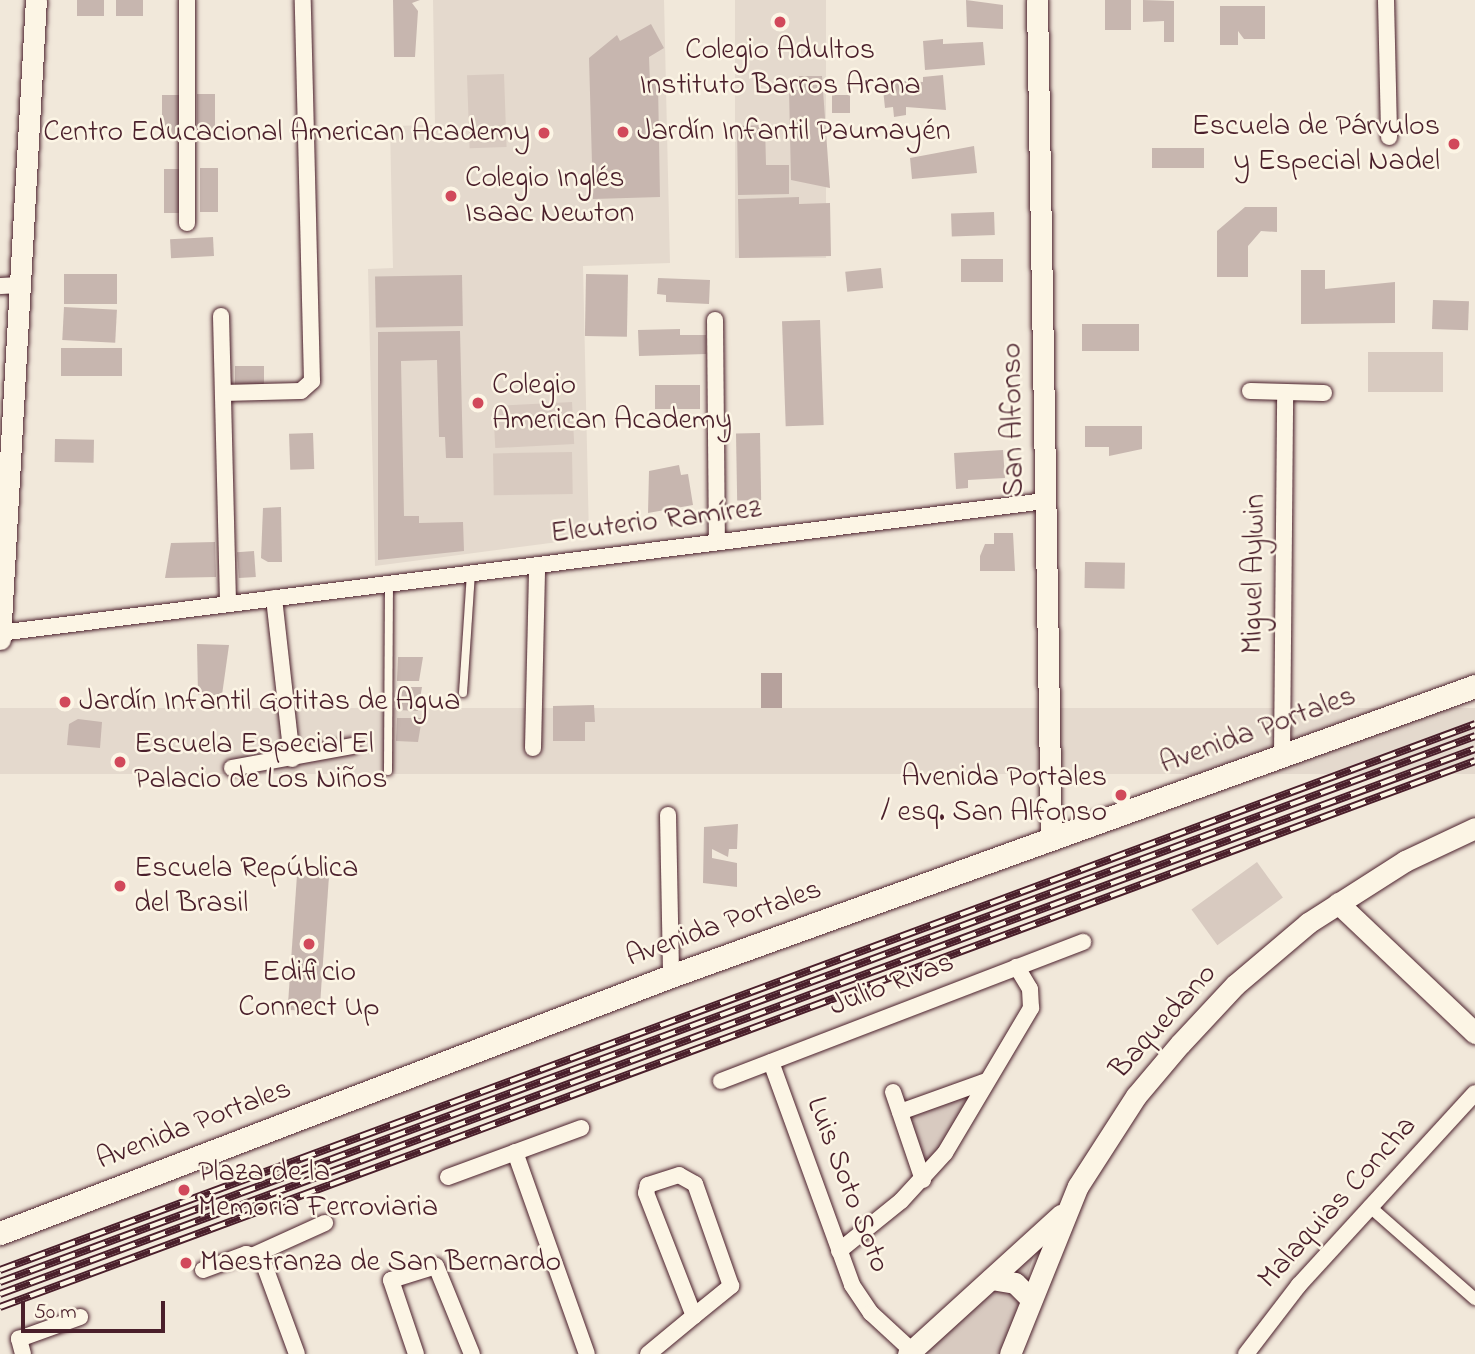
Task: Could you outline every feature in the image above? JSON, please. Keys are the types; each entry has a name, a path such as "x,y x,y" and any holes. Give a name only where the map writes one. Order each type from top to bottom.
{"main road":[{"name":"Avenida Portales","path":"0,1233 671,976 1475,686"}],"street":[{"path":"0,639 10,286 36,0"},
{"path":"187,0 187,223"},
{"path":"223,393 301,391 312,381 303,0"},
{"name":"San Alfonso","path":"1037,0 1051,839"},
{"path":"1386,0 1388,137"},
{"path":"220,316 228,604"},
{"path":"715,320 717,542"},
{"path":"1250,391 1324,393"},
{"name":"Miguel Aylwin","path":"1282,756 1285,392"},
{"name":"Eleuterio Ramírez","path":"1,619 228,604 1045,501"},
{"path":"533,748 537,565"},
{"path":"274,598 292,759"},
{"path":"232,768 352,746"},
{"path":"668,816 671,976"},
{"name":"Baquedano","path":"1010,1354 1066,1212 1117,1124 1180,1044 1273,950 1338,903 1405,861 1475,828"},
{"path":"1338,903 1475,1033"},
{"name":"Julio Rivas","path":"721,1081 1083,942"},
{"path":"839,1251 923,1180 946,1153 1031,1008 1030,989 1017,967"},
{"name":"Luis Soto Soto","path":"771,1062 839,1251 871,1314 910,1352"},
{"path":"900,1112 986,1081"},
{"path":"893,1092 923,1180"},
{"name":"Malaquias Concha","path":"1250,1352 1369,1206 1475,1093"},
{"path":"449,1177 581,1128"},
{"path":"515,1152 587,1354"},
{"path":"648,1354 731,1286 695,1184 679,1175 648,1185 646,1193 694,1316"},
{"path":"1369,1206 1475,1299"},
{"path":"910,1352 1066,1212"},
{"path":"203,1270 254,1255 325,1223"},
{"path":"254,1255 268,1265 297,1354"},
{"path":"416,1354 390,1280 436,1266 472,1354"},
{"path":"991,1279 1014,1283 1031,1298"},
{"path":"23,1354 19,1339 80,1317"}],"lane":[{"path":"463,693 471,573"},
{"path":"388,583 388,771"}],"shaded area":[{"path":"433,0 664,0 670,263 583,266 589,538 375,566 368,269 393,268 390,126 435,125"},
{"path":"735,0 826,0 826,258 735,258"},
{"path":"504,74 507,147 470,148 467,75"},
{"path":"1368,352 1443,352 1443,392 1368,392"},
{"path":"572,402 574,444 495,448 493,406"},
{"path":"572,452 573,494 494,495 493,453"},
{"path":"761,673 782,673 782,708 761,708"},
{"path":"0,708 1475,708 1475,774 0,774"},
{"path":"1257,862 1283,898 1217,945 1191,910"},
{"path":"976,1088 926,1170 906,1115"},
{"path":"1035,1251 1003,1354 913,1354"}],"building":[{"path":"77,0 104,0 104,16 77,16"},
{"path":"116,0 143,0 143,16 116,16"},
{"path":"393,0 420,0 412,3 418,11 415,57 394,57"},
{"path":"966,0 1003,5 1003,29 967,27"},
{"path":"1105,0 1131,0 1131,30 1105,30"},
{"path":"1143,0 1174,1 1174,42 1164,42 1164,21 1143,22"},
{"path":"1220,6 1265,6 1265,39 1244,39 1238,31 1238,45 1220,45"},
{"path":"651,24 664,48 649,57 650,84 658,83 660,197 593,199 589,58 617,35 620,41"},
{"path":"943,39 943,44 983,42 985,65 925,70 923,41"},
{"path":"943,75 946,110 906,107 906,115 894,117 893,107 885,108 882,80 923,82 923,77"},
{"path":"799,76 822,76 830,188 791,180 789,90 799,90"},
{"path":"197,94 215,94 215,138 197,138"},
{"path":"162,95 180,95 180,139 162,139"},
{"path":"832,95 850,95 850,113 832,113"},
{"path":"765,125 766,165 789,165 789,194 738,195 737,126"},
{"path":"974,146 977,173 912,179 910,158"},
{"path":"1152,148 1204,148 1204,168 1152,168"},
{"path":"200,168 218,168 218,212 200,212"},
{"path":"164,169 181,169 181,213 164,213"},
{"path":"799,197 799,204 830,203 831,256 739,258 738,199"},
{"path":"1245,207 1277,207 1277,232 1261,231 1248,246 1248,277 1217,277 1217,231"},
{"path":"994,212 995,235 952,236 951,214"},
{"path":"213,237 214,256 171,258 170,239"},
{"path":"961,259 1003,259 1003,282 961,282"},
{"path":"881,268 883,288 847,292 845,272"},
{"path":"1301,270 1325,270 1325,289 1395,282 1395,323 1301,324"},
{"path":"64,274 117,274 117,304 64,304"},
{"path":"586,274 628,275 627,337 585,336"},
{"path":"462,275 463,326 376,328 375,277"},
{"path":"658,278 710,280 709,304 666,302 666,295 657,294"},
{"path":"1433,300 1469,301 1468,330 1432,329"},
{"path":"64,307 117,310 115,343 62,340"},
{"path":"820,320 824,425 786,426 782,321"},
{"path":"1082,324 1139,324 1139,351 1082,351"},
{"path":"680,329 680,335 706,335 706,354 639,356 638,330"},
{"path":"460,331 463,458 446,458 445,437 439,437 437,360 401,361 404,516 419,516 419,523 463,522 464,551 378,560 378,332"},
{"path":"61,348 122,348 122,376 61,376"},
{"path":"235,366 264,366 264,387 235,387"},
{"path":"655,385 700,385 700,409 655,409"},
{"path":"1085,426 1142,426 1142,449 1109,456 1109,447 1085,447"},
{"path":"313,433 314,469 290,470 289,434"},
{"path":"736,433 760,433 761,500 737,500"},
{"path":"55,439 94,440 94,463 55,462"},
{"path":"1003,450 1005,478 968,480 968,488 956,489 954,453"},
{"path":"679,465 681,475 688,474 693,505 648,513 649,471"},
{"path":"281,507 282,562 268,562 261,558 263,508"},
{"path":"994,533 1013,533 1015,571 980,571 980,556 985,544 994,544"},
{"path":"215,542 216,577 165,578 171,543"},
{"path":"254,551 256,577 239,578 237,552"},
{"path":"1085,562 1125,563 1125,589 1085,588"},
{"path":"197,644 229,645 222,695 198,695"},
{"path":"398,657 423,657 419,681 397,681"},
{"path":"397,687 422,687 418,711 397,710"},
{"path":"594,705 595,722 585,722 585,741 553,741 553,706"},
{"path":"397,718 422,718 418,742 396,741"},
{"path":"78,719 102,722 100,748 67,745 69,724"},
{"path":"738,824 737,849 729,849 728,857 712,849 712,858 737,863 737,887 703,883 704,827"},
{"name":"Edificio Connect Up","path":"297,875 329,877 320,1012 288,1010"}],"railway":[{"path":"0,1270 1475,724"},
{"path":"0,1282 1475,736"},
{"path":"0,1294 1475,749"},
{"path":"0,1307 1475,761"}],"place":[{"name":"Colegio Adultos Instituto Barros Arana","path":"780,22"},
{"name":"Jardín Infantil Paumayén","path":"623,132"},
{"name":"Centro Educacional American Academy","path":"544,133"},
{"name":"Escuela de Párvulos y Especial Nadel","path":"1454,144"},
{"name":"Colegio Inglés Isaac Newton","path":"451,196"},
{"name":"Colegio American Academy","path":"478,403"},
{"name":"Jardín Infantil Gotitas de Agua","path":"65,702"},
{"name":"Escuela Especial El Palacio de Los Niños","path":"120,762"},
{"name":"Avenida Portales / esq. San Alfonso","path":"1121,795"},
{"name":"Escuela República del Brasil","path":"120,886"},
{"name":"Edificio Connect Up","path":"309,944"},
{"name":"Plaza de la Memoria Ferroviaria","path":"184,1190"},
{"name":"Maestranza de San Bernardo","path":"186,1263"}]}
